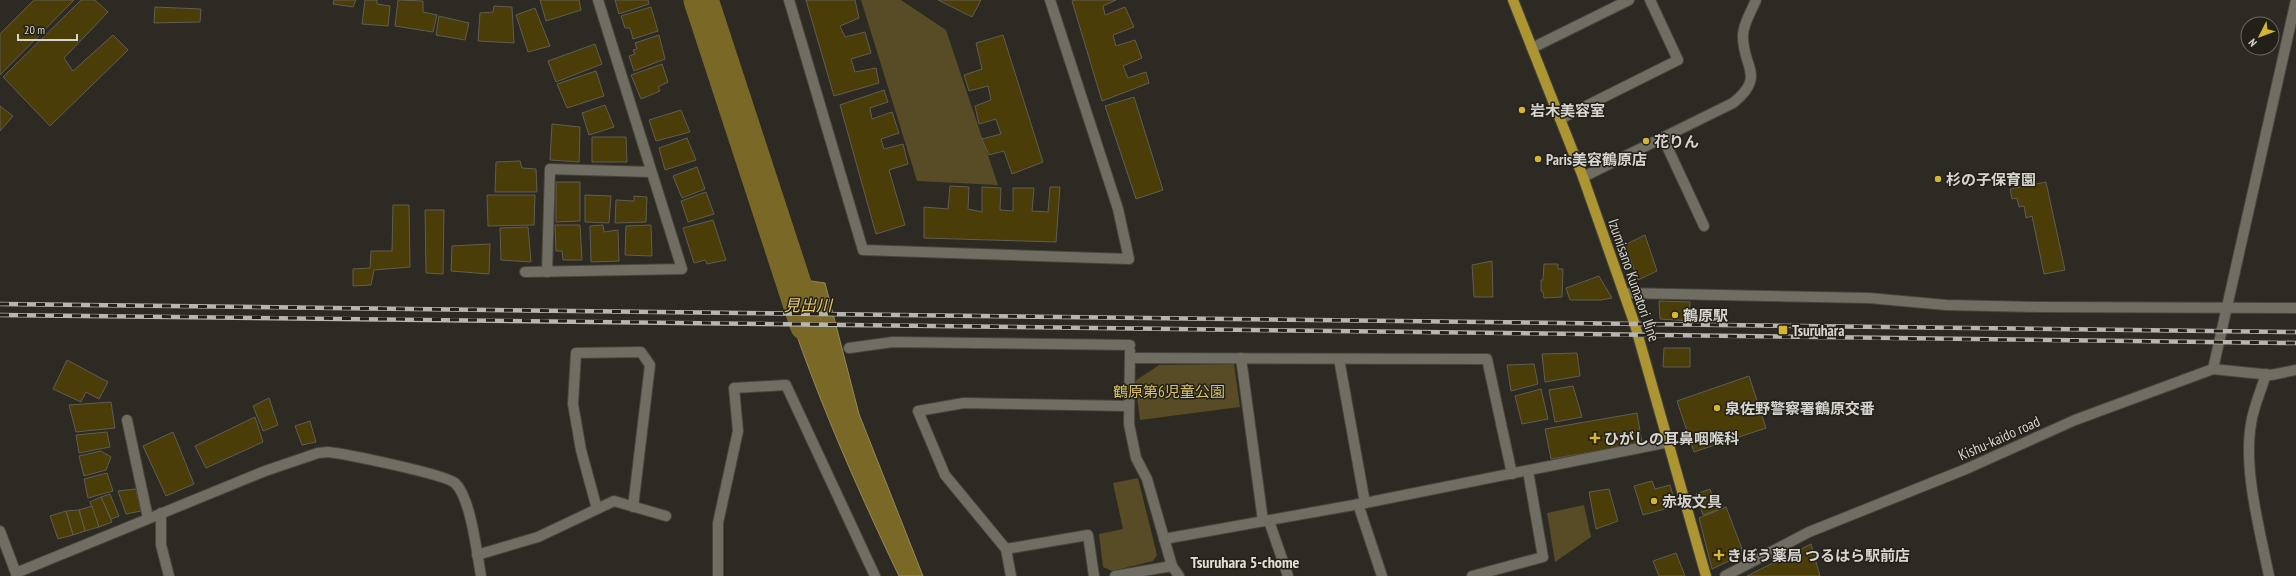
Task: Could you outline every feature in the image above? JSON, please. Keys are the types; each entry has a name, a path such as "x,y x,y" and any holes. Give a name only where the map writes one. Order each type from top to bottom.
{"main road":[{"name":"Izumisano Kumatori Line","path":"1513,0 1583,177 1624,294 1669,442 1706,576"}],"street":[{"path":"525,272 682,269 598,0"},
{"path":"789,0 863,250 1129,259 1118,208 1050,0"},
{"path":"1532,48 1629,0"},
{"path":"1560,119 1678,60 1650,0"},
{"path":"1583,177 1733,103 1746,93 1752,80 1743,34 1756,0"},
{"path":"2213,369 2296,0"},
{"path":"1663,138 1704,226"},
{"path":"548,272 550,168 651,172"},
{"path":"1624,294 1869,298 1946,305 2226,309 2296,308"},
{"path":"849,348 893,342 1130,341 1128,406 1129,424 1136,458 1146,479 1172,566 1179,576"},
{"path":"597,509 581,450 573,404 576,353 642,352 650,365 633,507"},
{"path":"1130,358 1487,359 1512,474"},
{"path":"1241,358 1266,521 1288,576"},
{"path":"1339,359 1361,504 1382,576"},
{"name":"Kishu-kaido road","path":"1725,576 1809,532 1966,469 2075,420 2213,369 2266,374 2296,370"},
{"path":"2266,374 2250,424 2249,454 2254,500 2268,576"},
{"path":"718,576 718,523 738,431 734,388 786,385 875,576"},
{"path":"1011,576 1006,550 945,475 918,411 964,403 1128,406"},
{"path":"127,420 148,518"},
{"path":"1164,540 1361,504 1669,442"},
{"path":"0,531 17,574 148,518 273,468 318,452 333,452 426,473 454,483 464,499 481,576"},
{"path":"1472,576 1543,557 1528,471"},
{"path":"477,556 538,536 614,501 666,516"},
{"path":"161,513 161,545 169,576"},
{"path":"1006,550 1088,535 1094,576"},
{"path":"1115,576 1172,566"}],"green space":[{"path":"861,0 901,0 946,30 998,185 917,181"},
{"name":"鶴原第6児童公園","path":"1234,364 1240,407 1140,420 1135,381 1159,365"},
{"path":"1138,478 1157,555 1153,561 1112,571 1103,567 1099,534 1123,529 1113,483"},
{"path":"1584,505 1591,537 1555,562 1547,513"}],"water":[{"name":"見出川","path":"777,276 825,283 859,414 923,576 899,576 832,428 803,353"}],"building":[{"path":"34,0 74,0 0,75 0,34"},
{"path":"81,0 95,0 108,12 64,58 73,71 113,35 128,50 50,126 3,77"},
{"path":"334,0 356,0 353,7 333,4"},
{"path":"365,0 377,0 377,4 390,6 388,26 362,24"},
{"path":"398,0 423,1 423,12 437,15 433,32 395,26"},
{"path":"540,0 579,0 581,10 546,21"},
{"path":"615,0 648,0 649,4 619,14"},
{"path":"806,0 855,0 859,18 840,26 845,37 865,32 871,53 851,59 855,72 876,68 879,83 834,96"},
{"path":"938,0 981,0 972,17"},
{"path":"1116,0 1103,6 1105,15 1125,7 1134,27 1113,35 1116,46 1135,40 1142,58 1123,66 1128,78 1146,72 1149,83 1102,101 1072,1"},
{"path":"494,6 512,7 514,43 478,41 480,13 493,12"},
{"path":"155,7 201,9 200,22 154,23"},
{"path":"651,7 658,31 633,39 630,28 625,28 621,16"},
{"path":"535,8 550,46 528,52 516,15"},
{"path":"439,16 469,23 465,40 436,35"},
{"path":"659,35 665,59 634,71 629,56 635,54 633,50 637,49 635,43"},
{"path":"1003,35 1043,162 1012,174 1004,151 989,155 982,139 1001,134 996,119 979,124 975,106 991,100 988,86 969,91 964,75 982,69 976,43"},
{"path":"595,44 602,64 556,82 548,61"},
{"path":"662,64 668,82 658,87 660,91 641,99 631,75"},
{"path":"596,71 604,96 567,108 557,84"},
{"path":"884,90 888,102 870,108 872,119 892,112 899,133 881,139 884,149 903,144 908,164 889,170 905,225 876,234 840,105"},
{"path":"1134,97 1163,190 1136,199 1105,106"},
{"path":"605,105 614,127 589,135 582,113"},
{"path":"0,106 13,116 0,131"},
{"path":"681,110 690,132 656,141 649,120"},
{"path":"552,124 580,127 579,162 550,160"},
{"path":"592,137 626,137 627,162 592,162"},
{"path":"687,138 696,160 665,170 659,148"},
{"path":"520,161 522,168 536,169 537,192 495,192 496,162"},
{"path":"697,167 705,189 682,198 673,176"},
{"path":"556,182 580,182 580,221 556,222"},
{"path":"2046,182 2065,270 2044,274 2032,216 2026,218 2024,206 2019,207 2017,198 2012,199 2010,189"},
{"path":"950,186 969,187 968,209 982,212 982,187 1001,188 1000,210 1013,211 1013,188 1034,188 1032,211 1048,212 1050,187 1060,187 1056,242 924,238 924,207 948,209"},
{"path":"706,192 714,214 688,222 681,201"},
{"path":"487,195 535,195 534,225 488,226"},
{"path":"585,195 611,196 609,223 585,222"},
{"path":"634,196 647,197 646,222 615,223 616,200 634,201"},
{"path":"393,205 409,205 410,267 374,270 371,285 353,286 353,269 370,268 371,251 392,251"},
{"path":"425,210 444,210 443,274 426,273"},
{"path":"713,220 726,260 707,264 705,260 694,263 683,228"},
{"path":"555,225 580,225 582,260 563,260 562,251 556,251"},
{"path":"603,225 604,232 618,230 619,261 591,262 590,226"},
{"path":"651,225 652,256 625,255 626,226"},
{"path":"528,227 531,262 501,260 500,228"},
{"path":"1645,235 1657,271 1638,280 1625,245"},
{"path":"490,244 489,274 451,271 452,246"},
{"path":"1492,261 1493,297 1474,297 1472,265"},
{"path":"1544,264 1558,264 1558,269 1563,269 1562,297 1544,298 1543,292 1541,291 1541,280 1543,280"},
{"path":"1599,276 1612,298 1601,300 1570,300 1566,288"},
{"name":"鶴原駅","path":"1659,301 1690,302 1689,321 1660,319"},
{"path":"1664,348 1690,348 1690,367 1663,367"},
{"path":"1577,353 1580,376 1545,382 1542,354"},
{"path":"67,360 108,382 99,399 86,392 81,402 53,389"},
{"path":"1534,364 1538,384 1511,391 1507,365"},
{"path":"1749,376 1766,428 1694,452 1677,401"},
{"path":"1573,386 1582,417 1555,422 1549,390"},
{"path":"1541,389 1548,419 1522,424 1515,396"},
{"path":"269,398 278,425 263,431 253,406"},
{"path":"111,402 115,428 76,432 69,405"},
{"path":"1637,413 1642,443 1551,459 1545,429"},
{"path":"255,417 263,442 206,468 195,446"},
{"path":"310,421 316,442 302,445 295,426"},
{"path":"107,432 110,447 79,453 76,435"},
{"path":"173,432 194,484 166,496 143,446"},
{"path":"101,451 111,457 106,470 84,476 79,456"},
{"path":"107,473 113,491 88,498 84,479"},
{"path":"1652,481 1655,489 1670,485 1676,506 1643,515 1634,486"},
{"path":"136,489 141,511 126,514 118,491"},
{"path":"1609,489 1618,521 1596,529 1589,492"},
{"path":"1710,489 1717,510 1703,515 1696,494"},
{"path":"110,494 119,516 111,519 101,497"},
{"path":"101,497 112,522 99,527 90,502"},
{"path":"92,506 99,527 85,531 79,510"},
{"path":"1726,507 1744,554 1712,569 1699,518"},
{"path":"79,510 85,531 73,535 66,511"},
{"path":"66,511 73,535 58,539 50,516"},
{"path":"1811,544 1820,576 1747,576"},
{"path":"1676,553 1685,576 1659,576 1653,561"}],"waterway":[{"name":"見出川","path":"701,0 807,324"}],"railway":[{"path":"0,304 2296,332"},
{"path":"0,315 2296,343"}],"place":[{"name":"岩木美容室","path":"1522,110"},
{"name":"花りん","path":"1646,141"},
{"name":"Paris美容鶴原店","path":"1538,159"},
{"name":"杉の子保育園","path":"1938,179"},
{"name":"鶴原駅","path":"1675,315"},
{"name":"Tsuruhara","path":"1783,330"},
{"name":"泉佐野警察署鶴原交番","path":"1717,408"},
{"name":"ひがしの耳鼻咽喉科","path":"1595,438"},
{"name":"赤坂文具","path":"1654,501"},
{"name":"きぼう薬局 つるはら駅前店","path":"1719,555"}],"district":[{"name":"Tsuruhara 5-chome","path":"1245,562"}]}
